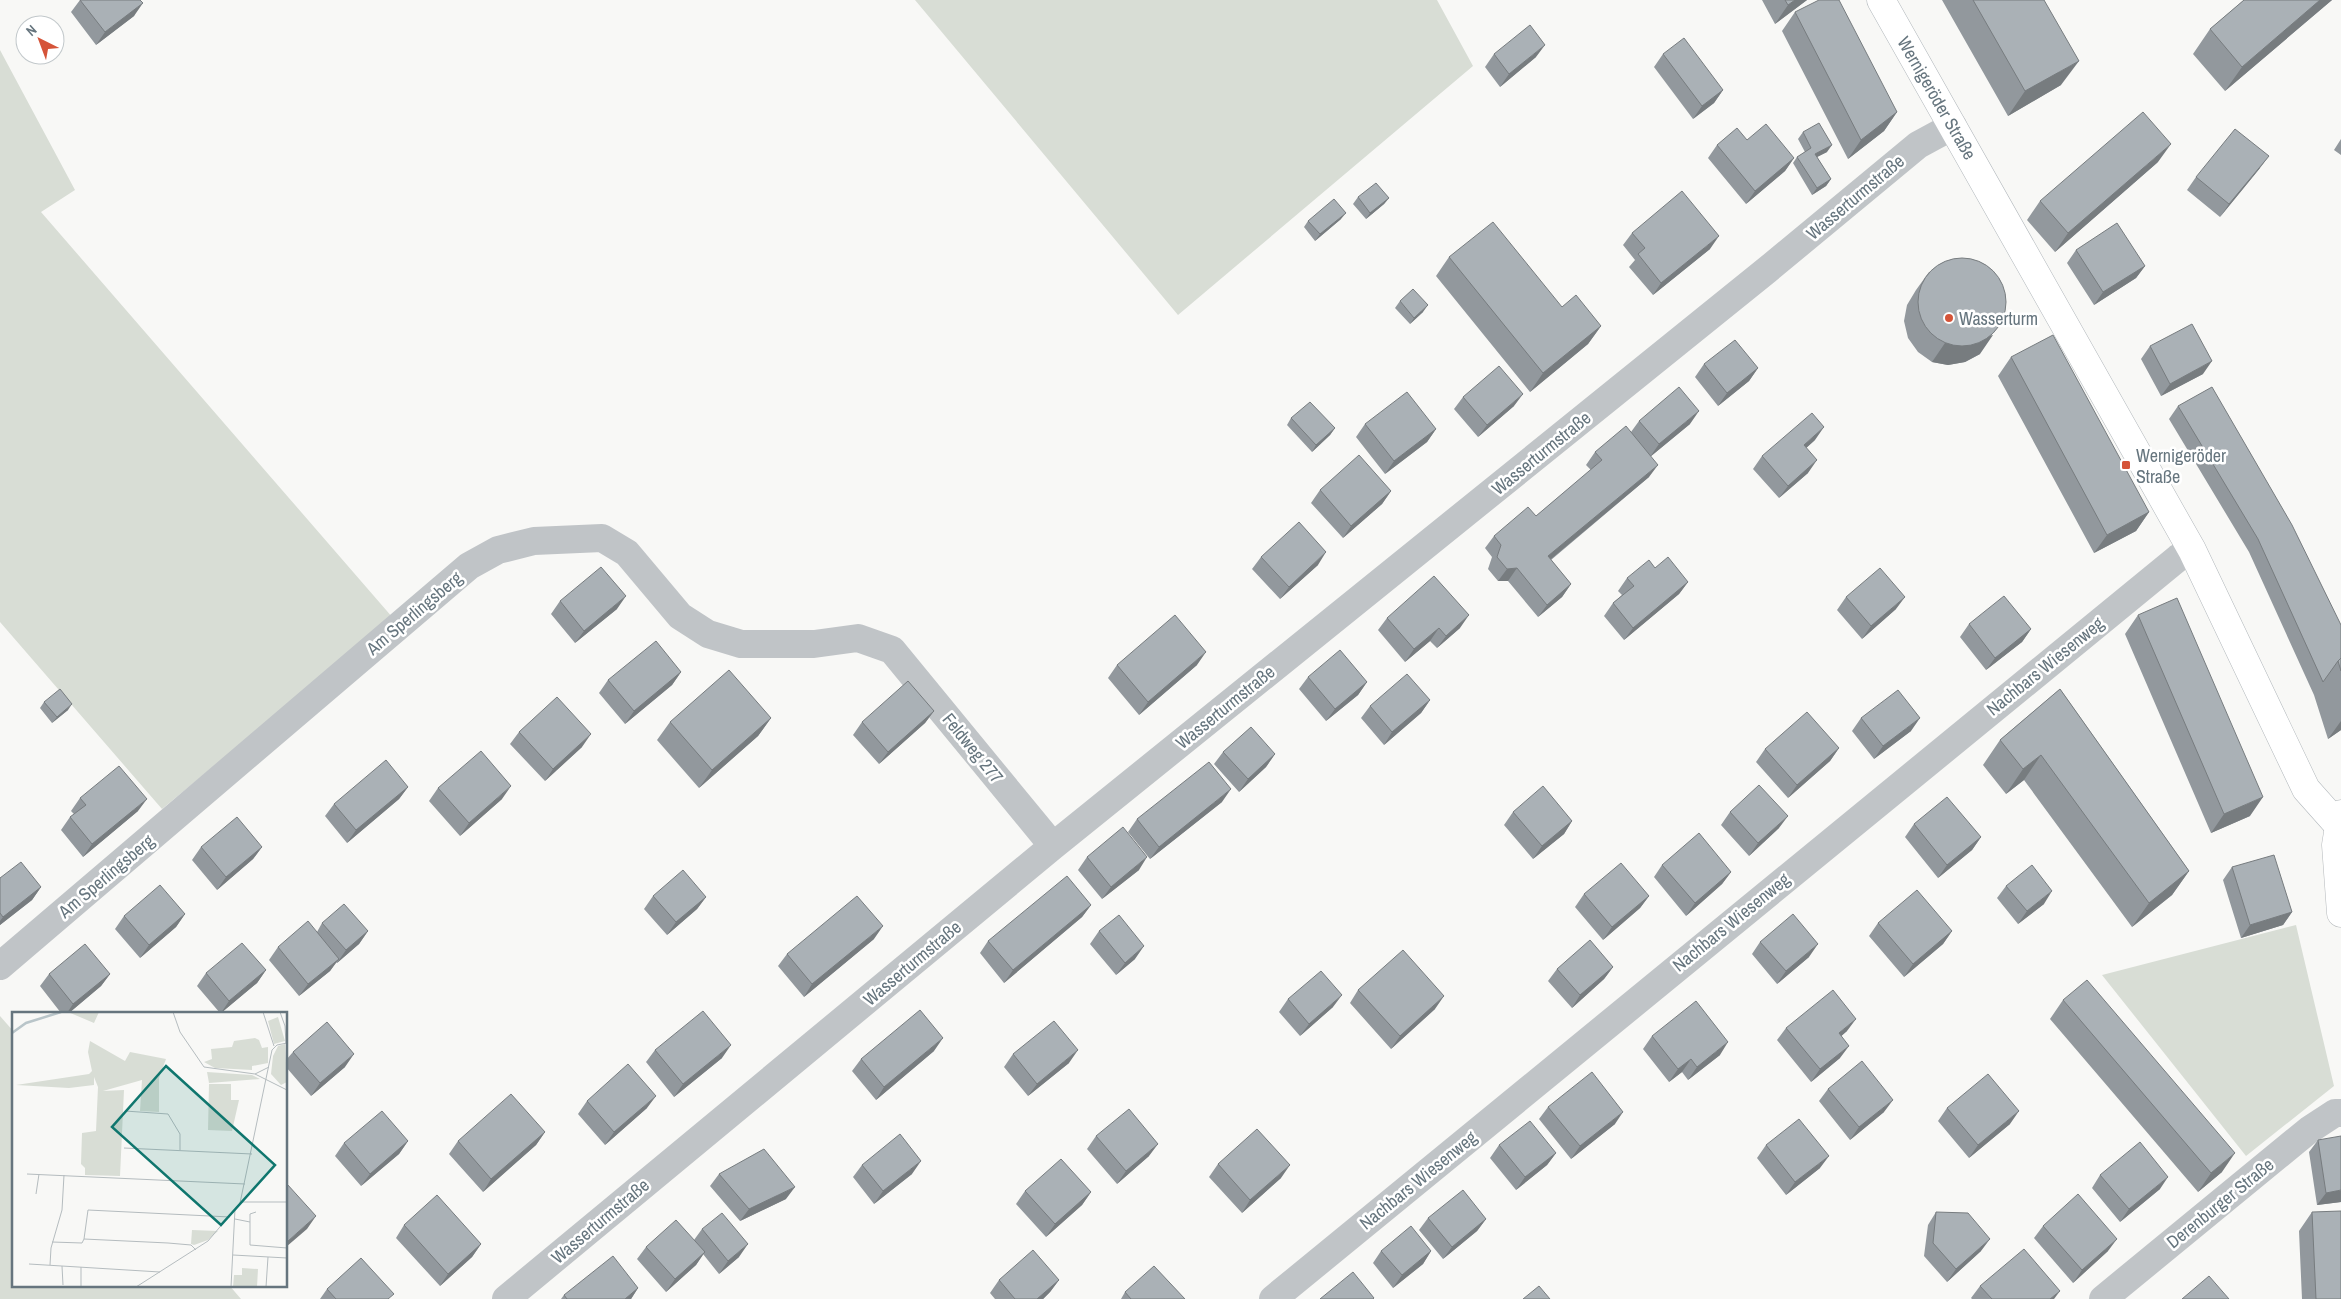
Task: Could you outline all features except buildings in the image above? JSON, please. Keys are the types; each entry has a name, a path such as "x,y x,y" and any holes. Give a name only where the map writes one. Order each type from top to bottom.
{"street":[{"name":"Wernigeröder Straße","path":"1881,0 2192,550 2306,789 2340,820"},
{"name":"Wasserturmstraße","path":"506,1299 1053,846 1767,270 1918,145 1953,126"},
{"name":"Am Sperlingsberg","path":"0,966 469,566 498,550 534,541 602,538 627,553 680,616 708,634 741,644 814,644 858,638 892,650"},
{"name":"Nachbars Wiesenweg","path":"1273,1299 2171,563 2192,550"},
{"name":"Feldweg 277","path":"892,650 1053,846"},
{"path":"2340,820 2336,867 2341,913"},
{"name":"Derenburger Straße","path":"2103,1299 2309,1130 2335,1114 2341,1113"}],"shaded area":[{"path":"915,0 1437,0 1473,66 1178,315"},
{"path":"0,50 75,190 41,212 393,618 162,809 0,622"},
{"path":"2296,925 2334,1086 2246,1156 2102,975"},
{"path":"0,1016 12,1030 12,1286 230,1286 241,1299 0,1299"}],"place":[{"name":"Wasserturm","path":"1949,318"},
{"name":"Wernigeröder Straße","path":"2126,465"}]}
